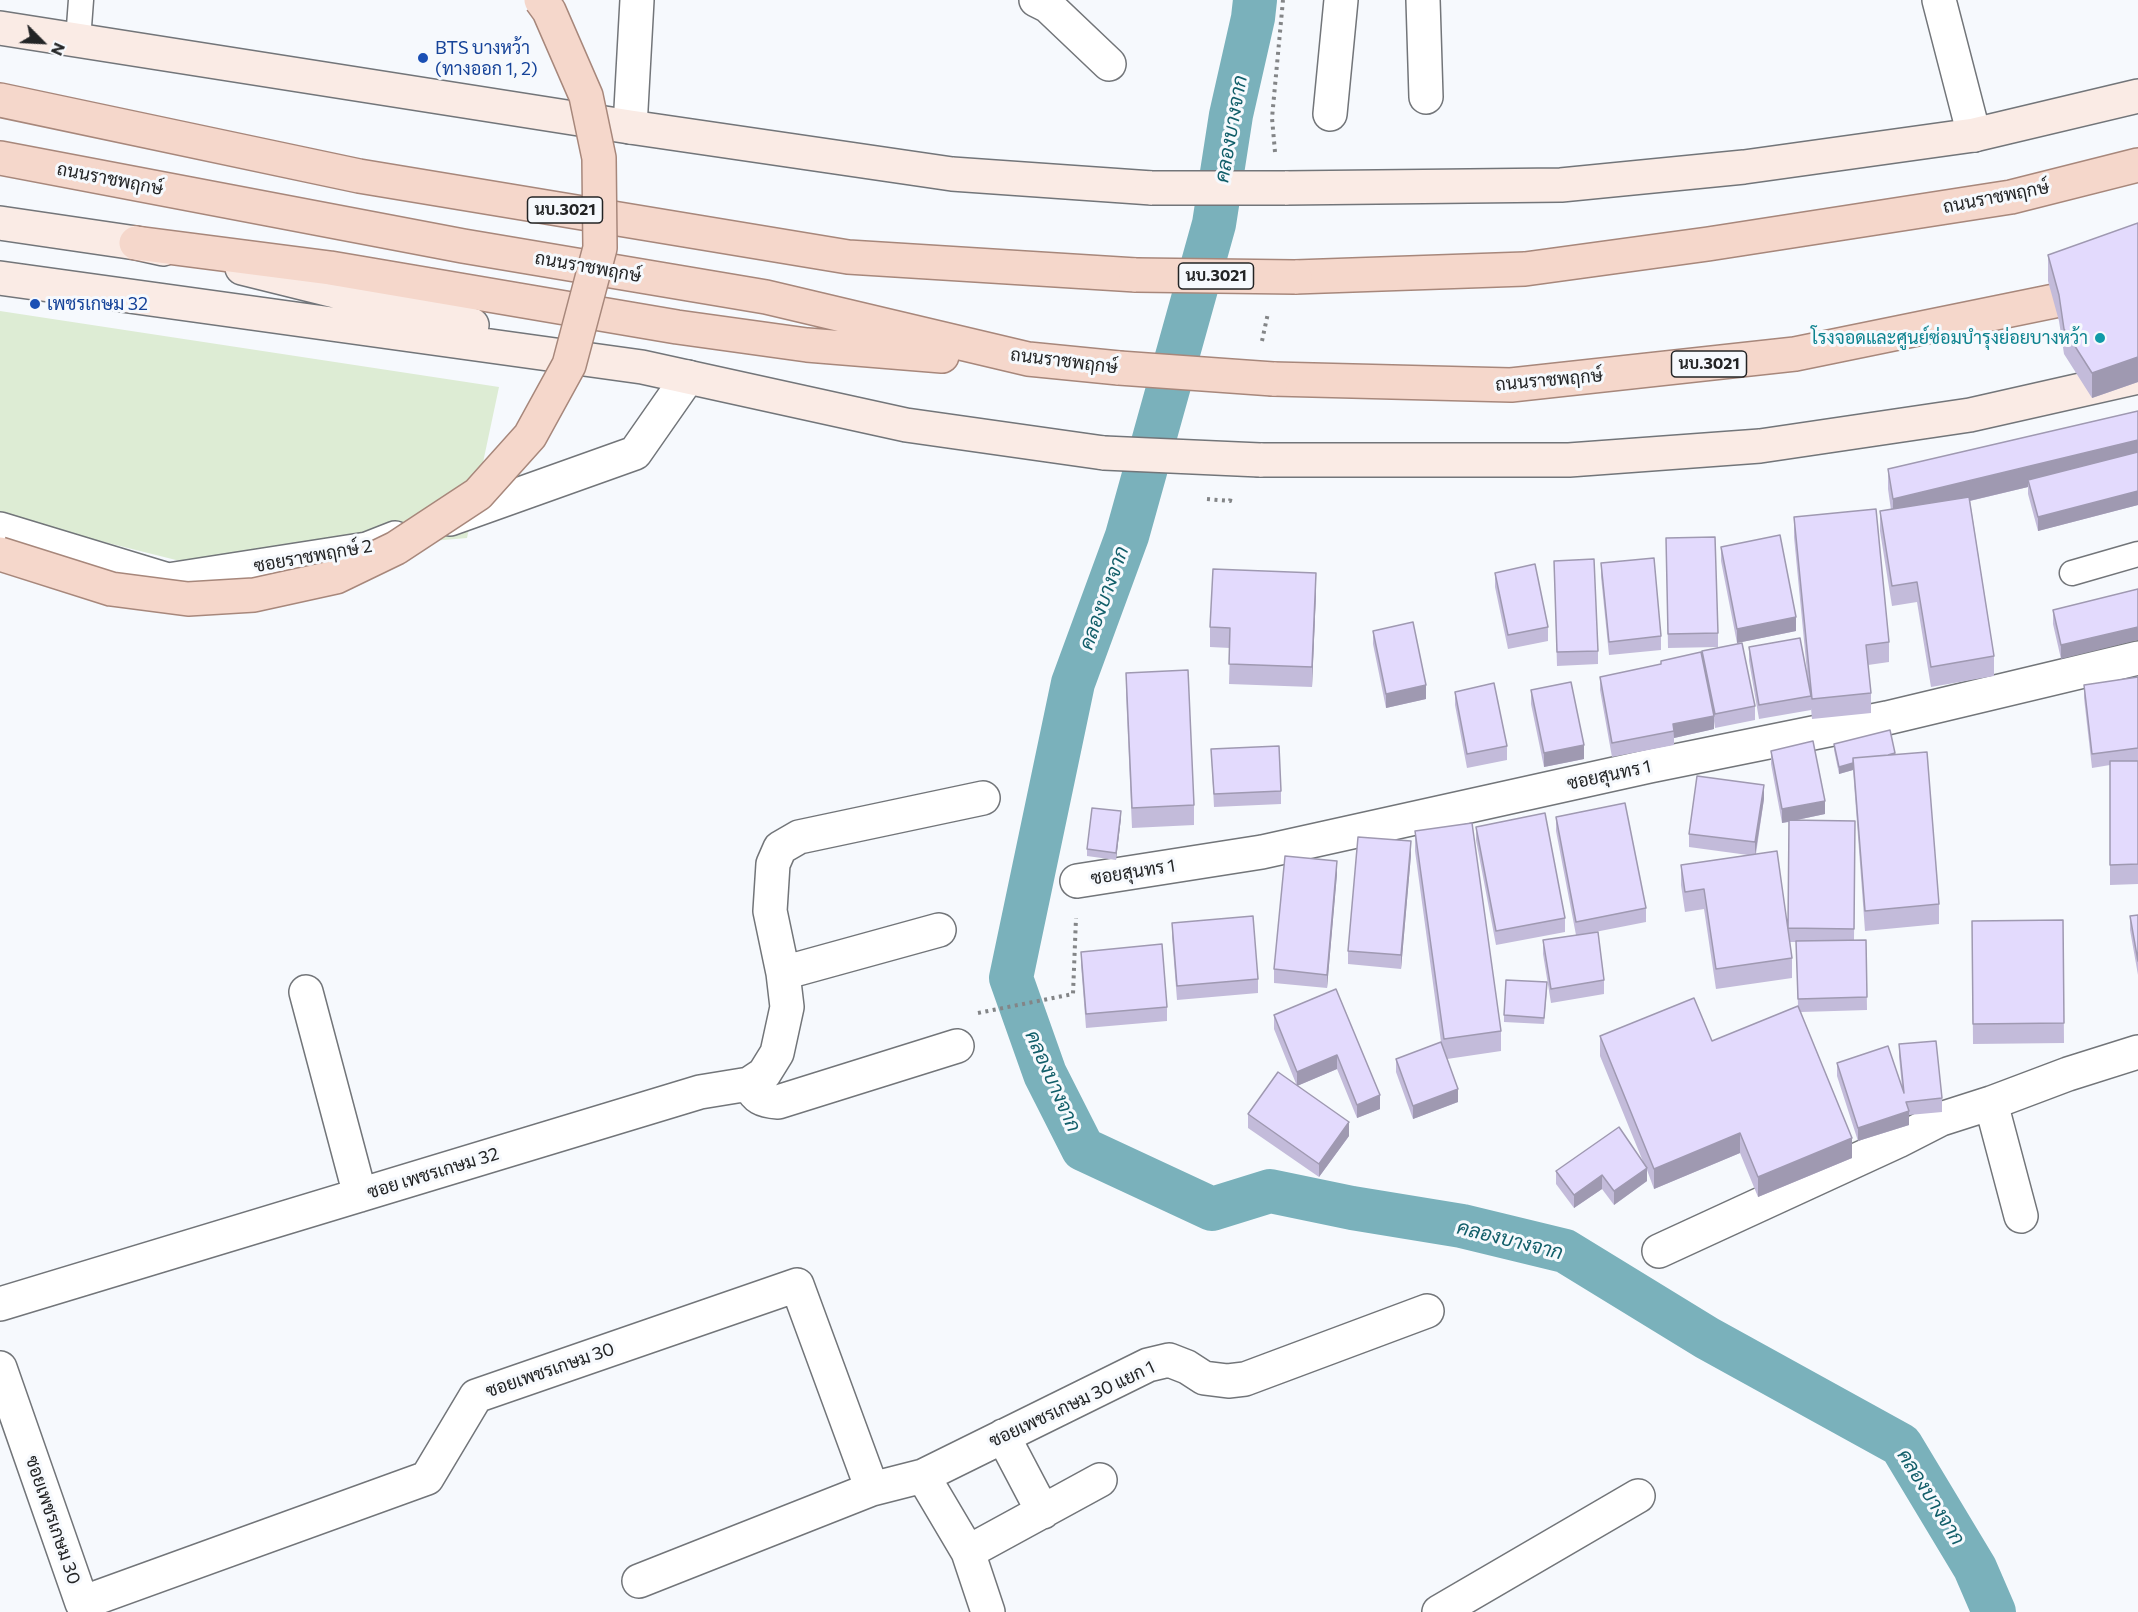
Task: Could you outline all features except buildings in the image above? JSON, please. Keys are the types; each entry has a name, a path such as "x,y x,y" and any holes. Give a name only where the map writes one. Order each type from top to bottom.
{"main road":[{"path":"0,554 111,589 188,599 254,595 336,577 396,548 478,494 530,436 569,365 600,248 599,158 586,96 549,11 541,0"},
{"path":"0,28 630,127 952,174 1152,188 1561,185 1744,167 1974,135 2138,96"},
{"name":"ถนนราชพฤกษ์","path":"0,100 359,176 848,257 1136,275 1295,277 1537,267 1708,244 2011,197 2138,165"},
{"name":"ถนนราชพฤกษ์","path":"0,158 463,246 766,297 1028,359 1274,379 1511,386 1783,356 2138,284"},
{"path":"0,222 136,243 330,268 677,327 807,345 948,356 1028,359"},
{"path":"136,243 642,367 906,425 1104,453 1260,460 1569,460 1760,446 1970,415 2138,377"},
{"path":"0,278 642,367"}],"street":[{"path":"630,127 637,0"},
{"path":"1036,0 1048,6 1109,64"},
{"path":"1330,114 1341,0"},
{"path":"1423,0 1426,97"},
{"path":"1939,0 1974,135"},
{"name":"ซอยราชพฤกษ์ 2","path":"0,529 168,580 367,549 635,453 688,377"},
{"name":"ซอยสุนทร 1","path":"1077,880 1262,852 1638,768 1887,718 2138,658"},
{"path":"957,1046 778,1102 765,1101 755,1096 749,1084 764,1074 777,1053 788,1008 770,912 773,864 780,848 799,837 983,798"},
{"path":"783,973 939,930"},
{"path":"306,992 360,1195"},
{"path":"1659,1251 1941,1119 2138,1052"},
{"name":"ซอย เพชรเกษม 32","path":"0,1304 700,1092 749,1084"},
{"path":"1991,1103 2021,1216"},
{"name":"ซอยเพชรเกษม 30","path":"0,1368 82,1603 427,1478 476,1396 797,1285 872,1489"},
{"name":"ซอยเพชรเกษม 30 แยก 1","path":"923,1476 1148,1365 1169,1360 1187,1367 1204,1378 1228,1381 1245,1379 1427,1311"},
{"path":"1003,1436 1043,1512"},
{"path":"639,1581 872,1489 923,1476 968,1552 988,1612"},
{"path":"968,1552 1100,1480"},
{"path":"1440,1612 1638,1496"}],"lane":[{"path":"78,40 81,0"},
{"path":"2072,573 2138,554"}],"path":[{"path":"1196,498 1230,501"},
{"path":"957,1046 949,1019 1073,994 1077,880"}],"green space":[{"path":"0,311 499,387 467,538 184,562 0,516"}],"waterway":[{"name":"คลองบางจาก","path":"1255,0 1231,115 1214,224 1127,536 1073,683 1011,978 1045,1074 1083,1149 1212,1209 1270,1191 1352,1208 1462,1226 1565,1251 1707,1338 1901,1445 1975,1568 1994,1612"}],"place":[{"name":"BTS บางหว้า (ทางออก 1, 2)","path":"423,58"},
{"name":"เพชรเกษม 32","path":"35,304"},
{"name":"โรงจอดและศูนย์ซ่อมบำรุงย่อยบางหว้า","path":"2100,338"}]}
